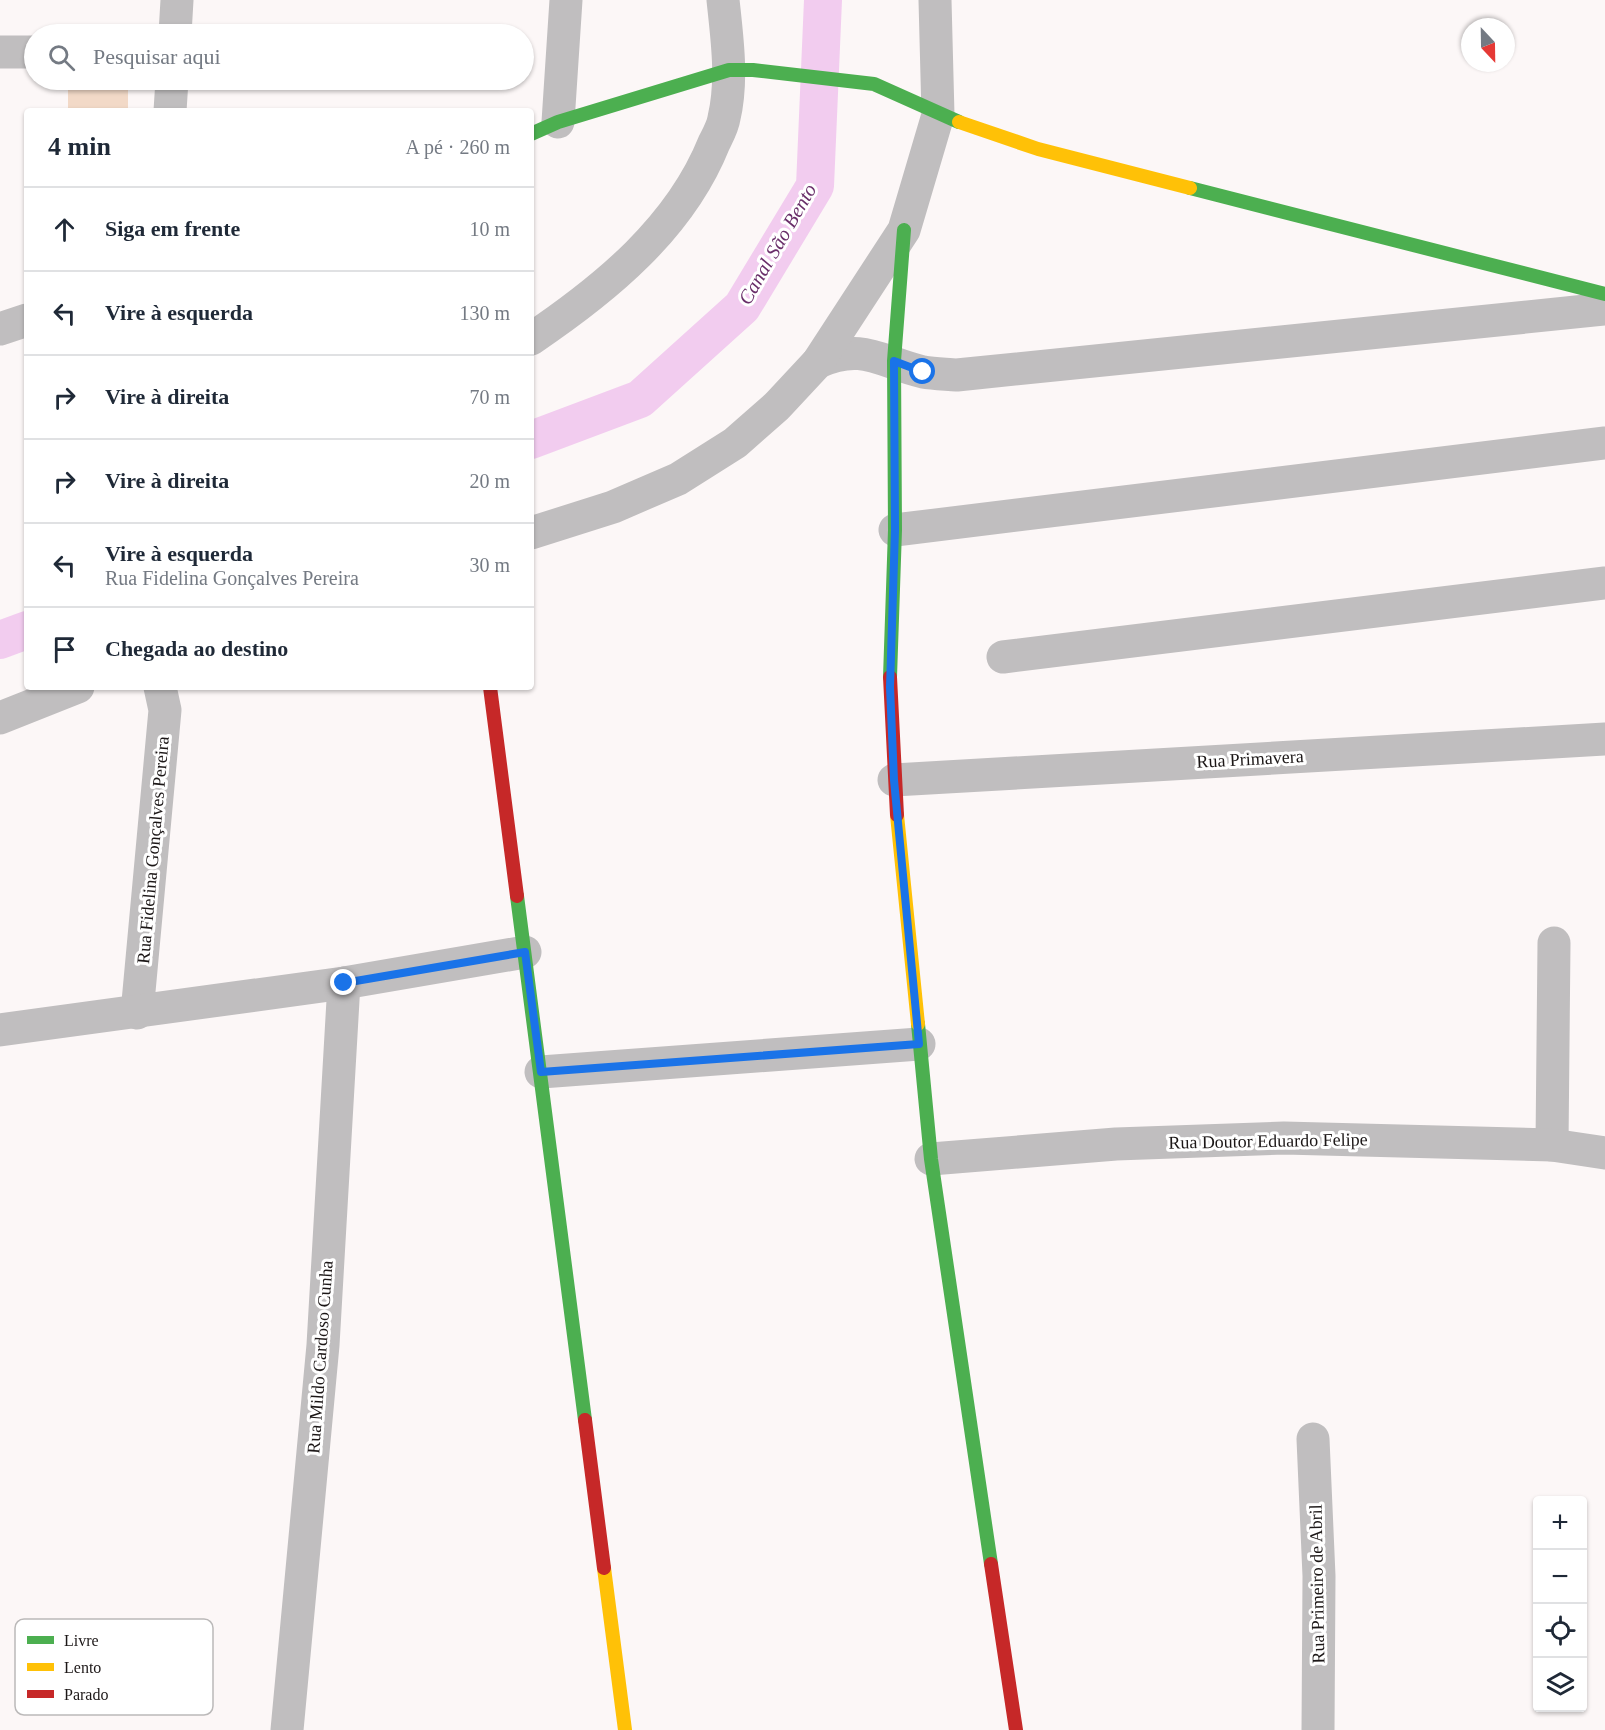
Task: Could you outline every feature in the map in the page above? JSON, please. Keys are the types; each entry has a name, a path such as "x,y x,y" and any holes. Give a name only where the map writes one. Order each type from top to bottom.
{"street":[{"path":"176,24 177,0"},
{"path":"566,0 544,128 741,70 874,84 938,115 1038,149 1605,294"},
{"path":"534,337 574,310 656,236 683,204 703,171 741,70 723,0"},
{"path":"935,0 938,115 904,230 894,361 895,530 890,687 894,780 931,1159 1016,1730"},
{"path":"0,52 24,52"},
{"path":"170,108 171,90"},
{"path":"534,532 614,507 678,479 735,443 777,406 818,362 904,230"},
{"path":"818,362 838,353 860,353 894,361 923,372 957,375 1605,309"},
{"path":"0,329 24,321"},
{"path":"895,530 1605,443"},
{"path":"1003,657 1605,583"},
{"path":"0,718 70,690"},
{"name":"Rua Fidelina Gonçalves Pereira","path":"137,1013 165,710 161,690"},
{"path":"490,690 625,1730"},
{"name":"Rua Primavera","path":"894,780 1605,739"},
{"path":"1552,1145 1554,943"},
{"path":"0,1030 344,983 525,952"},
{"name":"Rua Mildo Cardoso Cunha","path":"287,1730 323,1345 344,983"},
{"path":"541,1072 919,1044"},
{"name":"Rua Doutor Eduardo Felipe","path":"931,1159 1116,1144 1284,1138 1552,1145 1605,1153"},
{"name":"Rua Primeiro de Abril","path":"1313,1439 1319,1576 1318,1730"}],"shaded area":[{"path":"68,90 128,90 128,108 68,108"}],"waterway":[{"name":"Canal São Bento","path":"534,439 640,399 742,307 815,186 823,0"},
{"name":"Canal São Bento","path":"0,640 24,631"}],"traffic: fast":[{"path":"534,133 558,122 729,70 753,70 874,84 959,122"},
{"path":"1190,188 1605,294"},
{"path":"890,677 895,530 894,361 904,230"},
{"path":"517,896 585,1420"},
{"path":"918,1024 931,1159 991,1564"}],"traffic: slow":[{"path":"959,122 1038,149 1190,188"},
{"path":"897,815 918,1024"},
{"path":"604,1568 625,1730"}],"traffic: jam":[{"path":"890,677 897,815"},
{"path":"490,690 517,896"},
{"path":"585,1420 604,1568"},
{"path":"991,1564 1016,1730"}],"route":[{"path":"344,983 525,952 541,1072 919,1044 894,780 890,687 895,530 894,361 923,372"}]}
